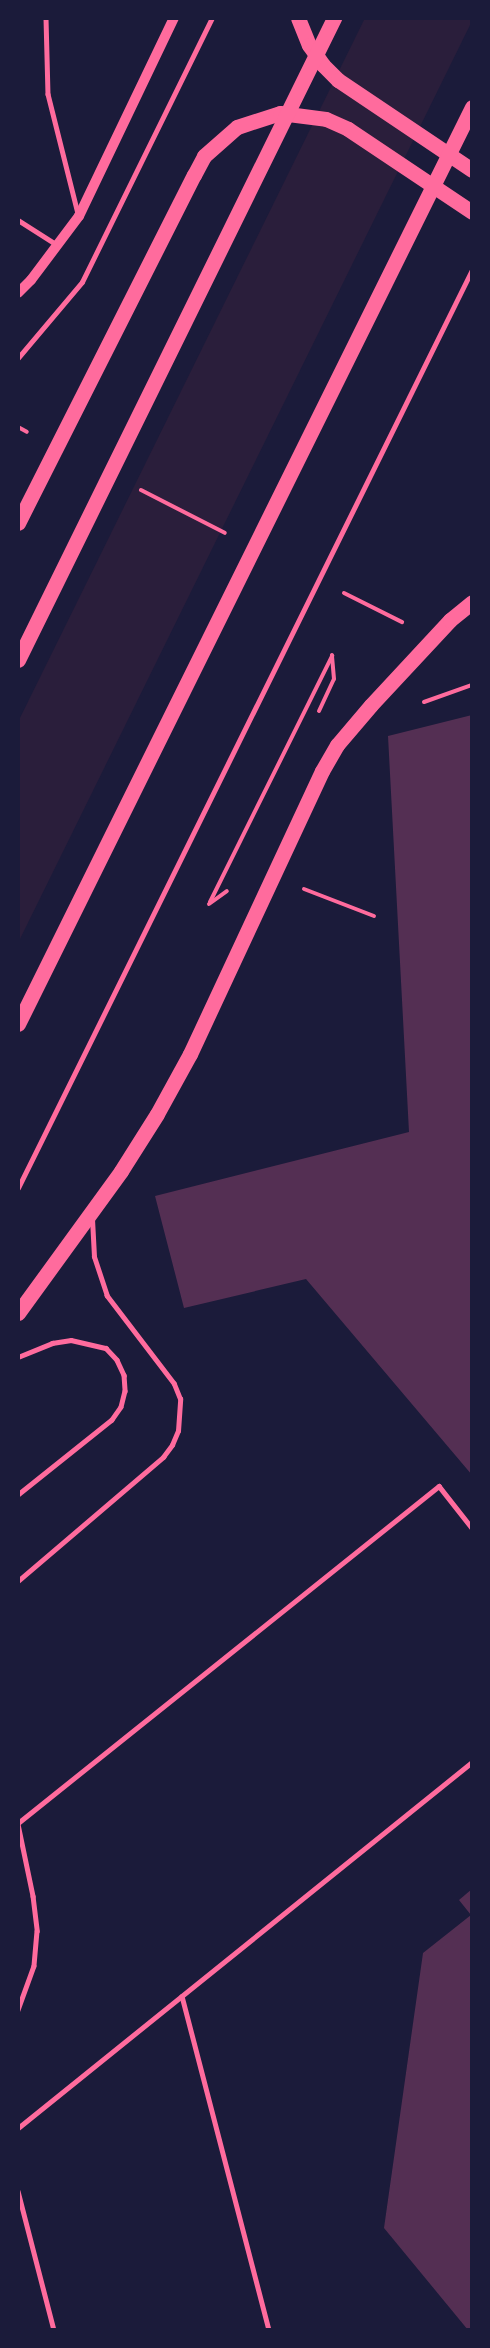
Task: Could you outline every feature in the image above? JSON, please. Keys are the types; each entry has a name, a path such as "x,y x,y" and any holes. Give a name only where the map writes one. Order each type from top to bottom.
{"main road":[{"path":"298,18 309,45 323,65 338,80 472,170"},
{"path":"18,660 334,18"},
{"path":"18,1024 472,107"},
{"path":"18,523 204,156 237,127 280,113 303,114 326,119 348,129 472,212"},
{"path":"18,1313 93,1210 151,1123 190,1054 322,771 338,745 442,629 472,602"}],"street":[{"path":"18,293 79,216 174,18"}],"lane":[{"path":"46,18 48,94 79,216"},
{"path":"18,358 82,282 212,18"},
{"path":"18,220 57,244"},
{"path":"18,1188 472,270"},
{"path":"18,1581 163,1457 178,1431 180,1399 174,1384 107,1296 94,1257 93,1210"},
{"path":"18,1357 52,1343 71,1340 97,1345 106,1348 117,1360 124,1375 125,1391 121,1407 112,1420 18,1495"},
{"path":"18,2010 34,1966 37,1930 18,1824 439,1486 472,1527"},
{"path":"18,2128 472,1762"},
{"path":"182,1996 269,2330"},
{"path":"18,2191 54,2330"}],"path":[{"path":"18,428 28,433"},
{"path":"133,486 227,534"},
{"path":"343,592 405,624"},
{"path":"209,904 332,655"},
{"path":"420,704 428,699 472,685"},
{"path":"303,888 374,916"}],"shaded area":[{"path":"365,18 472,18 472,21 18,943 18,722"}],"building":[{"path":"472,715 472,1475 306,1279 184,1308 155,1196 409,1132 388,736"},
{"path":"472,1889 472,2330 468,2330 384,2228 423,1953 471,1915 459,1900"}]}
